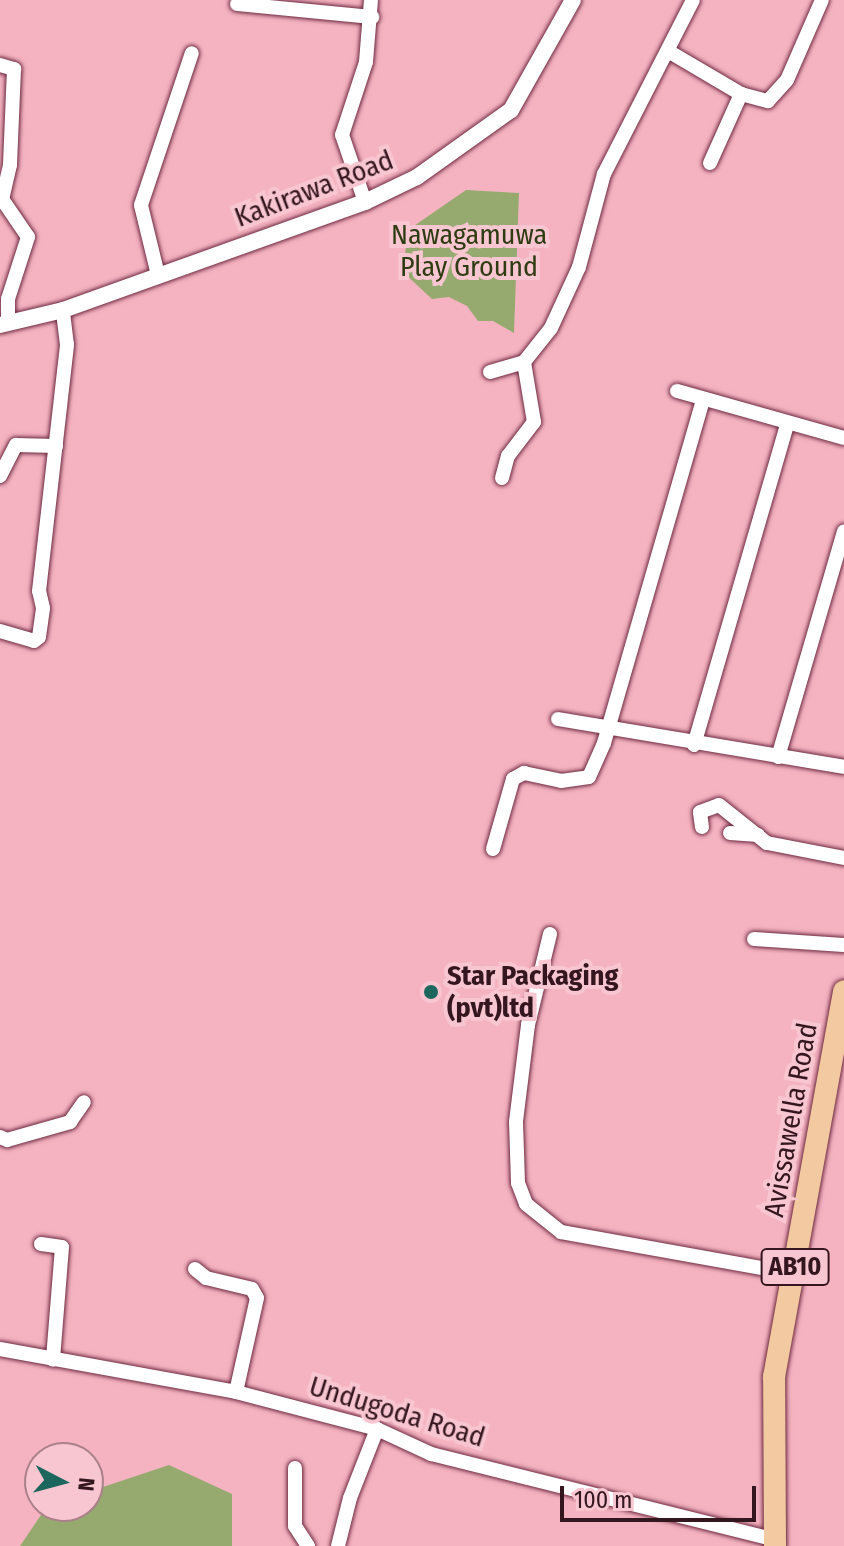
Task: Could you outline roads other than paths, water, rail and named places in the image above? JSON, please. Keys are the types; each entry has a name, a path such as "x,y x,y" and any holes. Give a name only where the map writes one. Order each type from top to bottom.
{"main road":[{"name":"Avissawella Road","path":"775,1543 774,1377 844,991"}],"street":[{"path":"365,202 342,135 366,62 371,0"},
{"name":"Kakirawa Road","path":"4,323 63,310 365,202 417,177 511,110 573,0"},
{"path":"490,372 524,362 551,328 579,267 604,174 693,0"},
{"path":"668,51 741,94 768,101 787,80 822,0"},
{"path":"237,4 372,17"},
{"path":"158,275 141,205 192,53"},
{"path":"0,65 14,69 10,165 1,199 28,237 8,299 4,323"},
{"path":"710,163 741,94"},
{"path":"0,631 34,641 39,637 43,608 39,591 67,345 63,310"},
{"path":"502,478 508,456 534,422 524,362"},
{"path":"677,391 844,438"},
{"path":"493,849 513,779 524,773 561,781 589,777 607,729 703,399"},
{"path":"694,745 787,424"},
{"path":"0,476 16,445 56,446"},
{"path":"778,757 844,531"},
{"path":"558,719 694,745 844,767"},
{"path":"702,827 700,812 719,805 767,843 799,852 844,858"},
{"path":"730,833 758,835"},
{"path":"550,934 528,1025 516,1122 518,1183 526,1204 561,1232 794,1274"},
{"path":"754,939 844,945"},
{"path":"0,1137 7,1140 70,1122 84,1102"},
{"path":"41,1244 62,1247 53,1360"},
{"path":"195,1269 206,1278 252,1289 257,1298 236,1392"},
{"name":"Undugoda Road","path":"0,1349 236,1392 377,1429 431,1454 775,1543"},
{"path":"338,1546 350,1498 377,1429"},
{"path":"295,1468 295,1526 308,1546"}],"place":[{"name":"Star Packaging (pvt)ltd","path":"431,992"}],"park label":[{"name":"Nawagamuwa Play Ground","path":"469,251"}]}
